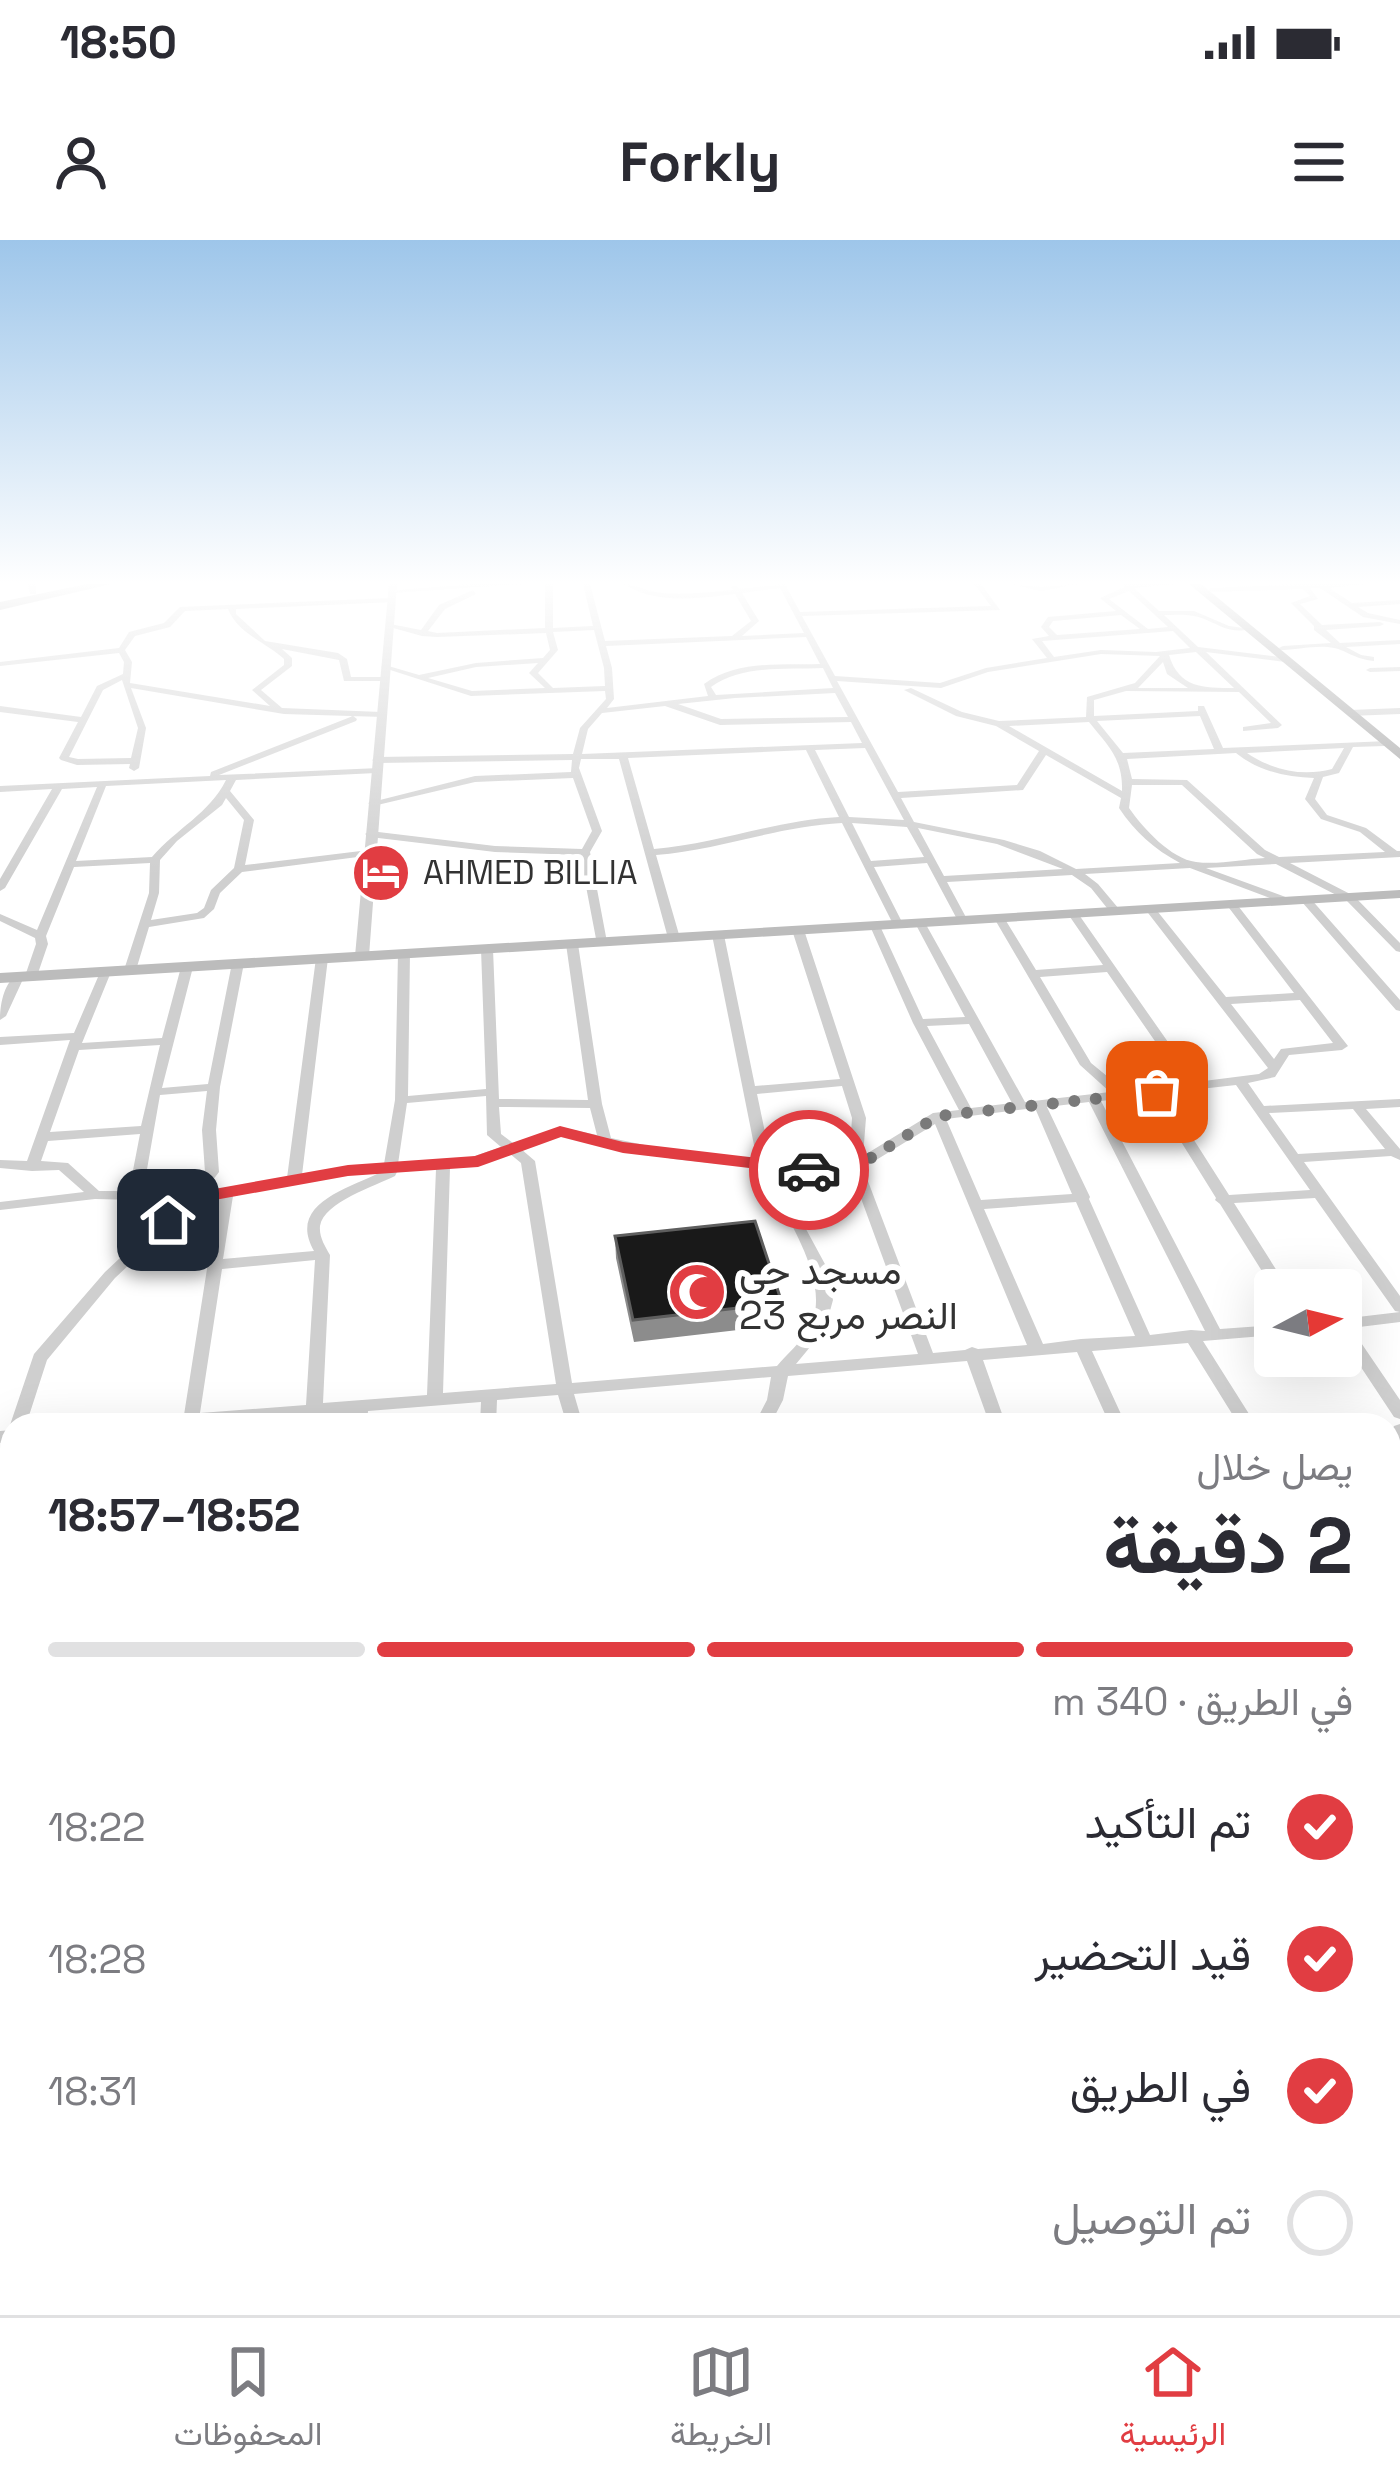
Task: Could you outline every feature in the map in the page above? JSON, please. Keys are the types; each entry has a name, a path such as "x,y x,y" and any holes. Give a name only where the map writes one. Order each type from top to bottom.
{"highway":[{"path":"1317,681 1393,743 1400,755"}],"main road":[{"path":"16,977 1400,894"}],"street":[{"path":"134,760 64,758 100,688 125,681 192,699 278,710 381,715"},
{"path":"125,681 142,728 129,782"},
{"path":"268,681 256,690 278,710"},
{"path":"362,956 384,681"},
{"path":"430,681 471,694 609,688"},
{"path":"541,681 550,689"},
{"path":"601,942 585,852 597,831 573,776 584,728 610,699 608,681"},
{"path":"711,681 707,686 713,698"},
{"path":"833,681 962,920"},
{"path":"856,681 941,686 956,681"},
{"path":"1144,681 1090,700 1090,718 1124,756 1130,782 1124,808 1131,823 1198,866 1287,902"},
{"path":"1181,681 1193,692 1219,750"},
{"path":"1233,681 1278,723 1246,729 1263,748"},
{"path":"901,686 958,714 999,724 1204,713"},
{"path":"604,711 838,690"},
{"path":"1120,690 1243,690"},
{"path":"668,704 720,722 853,719"},
{"path":"0,710 81,720"},
{"path":"1356,713 1400,711"},
{"path":"202,779 362,716"},
{"path":"999,724 1126,797"},
{"path":"1124,756 1393,743"},
{"path":"1238,750 1250,761 1319,776 1336,771 1350,744"},
{"path":"0,789 577,754 867,745"},
{"path":"809,747 898,924"},
{"path":"898,795 1020,788 1042,752"},
{"path":"623,756 674,938"},
{"path":"373,802 490,777 573,776"},
{"path":"1319,776 1310,799 1318,812 1372,835 1397,854"},
{"path":"130,970 146,924 155,860 173,839 208,814 232,778"},
{"path":"1130,782 1184,782 1246,841 1350,898 1400,949"},
{"path":"0,1016 16,977 42,944 40,936 103,783"},
{"path":"0,888 59,785"},
{"path":"146,924 200,916 209,909 215,892 239,869 249,820 226,792"},
{"path":"649,851 842,819 912,826 992,840 1076,873 1093,884 1115,911"},
{"path":"370,834 495,849 585,852"},
{"path":"239,869 369,853"},
{"path":"940,880 1397,854"},
{"path":"73,864 155,860"},
{"path":"867,864 930,860"},
{"path":"1306,900 1400,1007"},
{"path":"0,1206 95,1196 192,1198 393,1166 478,1162 560,1131 606,1144 765,1165 819,1170 856,1167 938,1116 1267,1077 1285,1052 1342,1045 1231,904"},
{"path":"1150,909 1275,1068"},
{"path":"1073,914 1190,1083"},
{"path":"0,917 40,936"},
{"path":"999,918 1086,1065 1123,1096"},
{"path":"920,923 1021,1107"},
{"path":"875,926 967,1112"},
{"path":"798,930 860,1118 856,1167 927,1357"},
{"path":"718,935 765,1165 819,1266 825,1300 817,1329 780,1373 768,1413"},
{"path":"572,944 595,1104 606,1144"},
{"path":"487,949 494,1136 528,1161 571,1413"},
{"path":"314,1410 323,1255 313,1240 317,1212 327,1202 382,1178 393,1166 401,1100 404,953"},
{"path":"294,1180 322,958"},
{"path":"22,1413 40,1358 110,1275 192,1198 214,1166 209,1130 214,1087 238,964"},
{"path":"135,1196 154,1092 187,967"},
{"path":"1032,974 1112,968"},
{"path":"32,1167 105,972"},
{"path":"1222,1001 1300,996"},
{"path":"919,1023 970,1020"},
{"path":"0,1041 166,1041"},
{"path":"1239,1080 1400,1307"},
{"path":"753,1090 848,1082"},
{"path":"154,1092 214,1087"},
{"path":"1157,1092 1267,1269"},
{"path":"401,1100 494,1098 595,1104"},
{"path":"1094,1100 1215,1334"},
{"path":"1261,1110 1400,1103"},
{"path":"1040,1105 1144,1339"},
{"path":"1356,1105 1398,1155"},
{"path":"938,1116 1036,1347"},
{"path":"42,1137 147,1130"},
{"path":"1295,1158 1398,1155"},
{"path":"435,1401 443,1163"},
{"path":"0,1164 63,1166 95,1196"},
{"path":"1222,1200 1320,1193"},
{"path":"192,1413 226,1194"},
{"path":"976,1204 1083,1197"},
{"path":"214,1265 323,1255"},
{"path":"1362,1322 1400,1317"},
{"path":"374,1413 435,1401 1254,1331"},
{"path":"1191,1335 1240,1413"},
{"path":"1081,1344 1113,1413"},
{"path":"972,1352 994,1413"},
{"path":"1362,1356 1400,1413"},
{"path":"488,1413 489,1396"},
{"path":"293,1413 336,1413"}],"building":[{"name":"مسجد حي النصر مربع 23","path":"755,1221 782,1303 633,1320 615,1236"}],"way so far":[{"path":"809,1170 856,1167 938,1116 1157,1092"}],"place":[{"name":"AHMED BILLIA","path":"381,873"},
{"name":"مسجد حي النصر مربع 23","path":"697,1292"}],"route":[{"path":"168,1220 192,1198 348,1171 478,1162 560,1131 623,1148 809,1170"}]}
